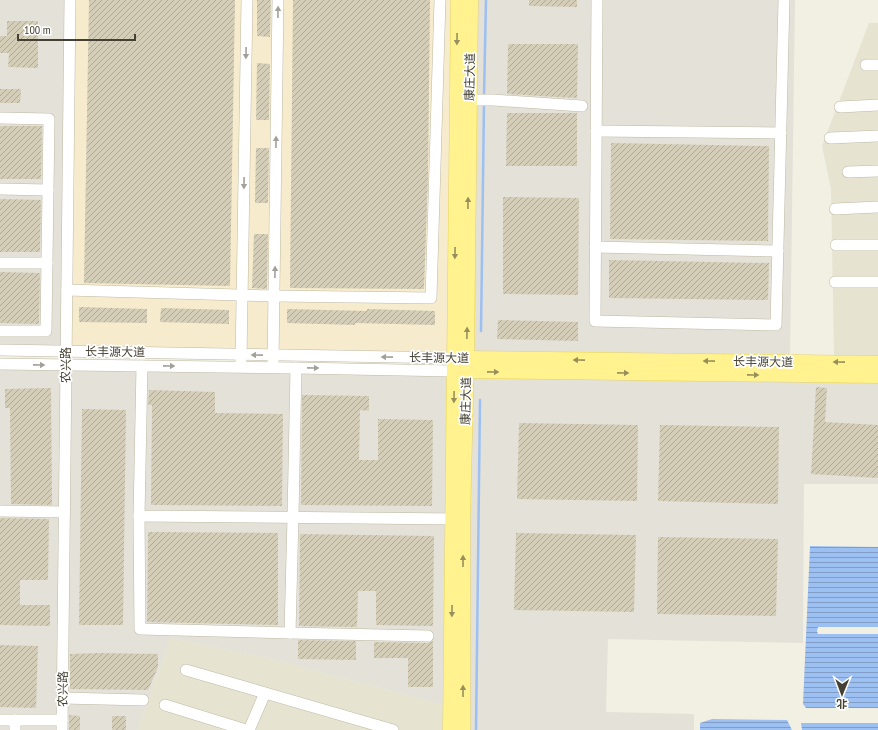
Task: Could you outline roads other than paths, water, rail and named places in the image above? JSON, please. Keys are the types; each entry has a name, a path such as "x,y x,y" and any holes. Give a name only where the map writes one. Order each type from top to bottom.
{"main road":[{"name":"康庄大道","path":"450,730 458,519 460,365 458,0"},
{"name":"康庄大道","path":"460,365 481,100 471,0"},
{"name":"长丰源大道","path":"460,365 878,363"},
{"name":"长丰源大道","path":"460,365 878,376"},
{"name":"康庄大道","path":"458,519 463,730"}],"street":[{"name":"农兴路","path":"62,725 70,0"},
{"path":"240,367 247,0"},
{"path":"273,367 278,0"},
{"path":"67,290 274,296 431,298 440,0"},
{"path":"597,0 595,321 776,325 784,0"},
{"path":"866,65 878,65"},
{"path":"481,100 582,106"},
{"path":"840,107 878,105"},
{"path":"0,118 49,119 46,332 0,331"},
{"path":"596,131 781,133"},
{"path":"830,138 878,136"},
{"path":"848,172 878,172"},
{"path":"0,189 48,190"},
{"path":"835,209 878,207"},
{"path":"836,245 878,245"},
{"path":"595,247 778,251"},
{"path":"0,263 47,263"},
{"path":"835,282 878,282"},
{"name":"长丰源大道","path":"0,350 273,355 460,365"},
{"name":"长丰源大道","path":"0,364 296,368 460,365"},
{"path":"142,366 139,516 140,629 428,636"},
{"path":"290,633 296,368"},
{"path":"0,511 65,512"},
{"path":"139,516 458,519"},
{"path":"186,670 392,730"},
{"path":"249,730 265,693"},
{"path":"63,698 143,700"},
{"path":"165,705 246,730"},
{"path":"0,720 15,725 62,725"}],"water":[{"path":"810,546 878,547 878,627 818,627 817,631 818,634 878,634 878,708 806,708 803,704"},
{"path":"712,719 787,720 792,730 700,730 700,723"},
{"path":"801,723 878,723 878,730 802,730"}],"waterway":[{"path":"484,96 486,0"},
{"path":"481,331 484,103"},
{"path":"476,730 480,400"}]}
